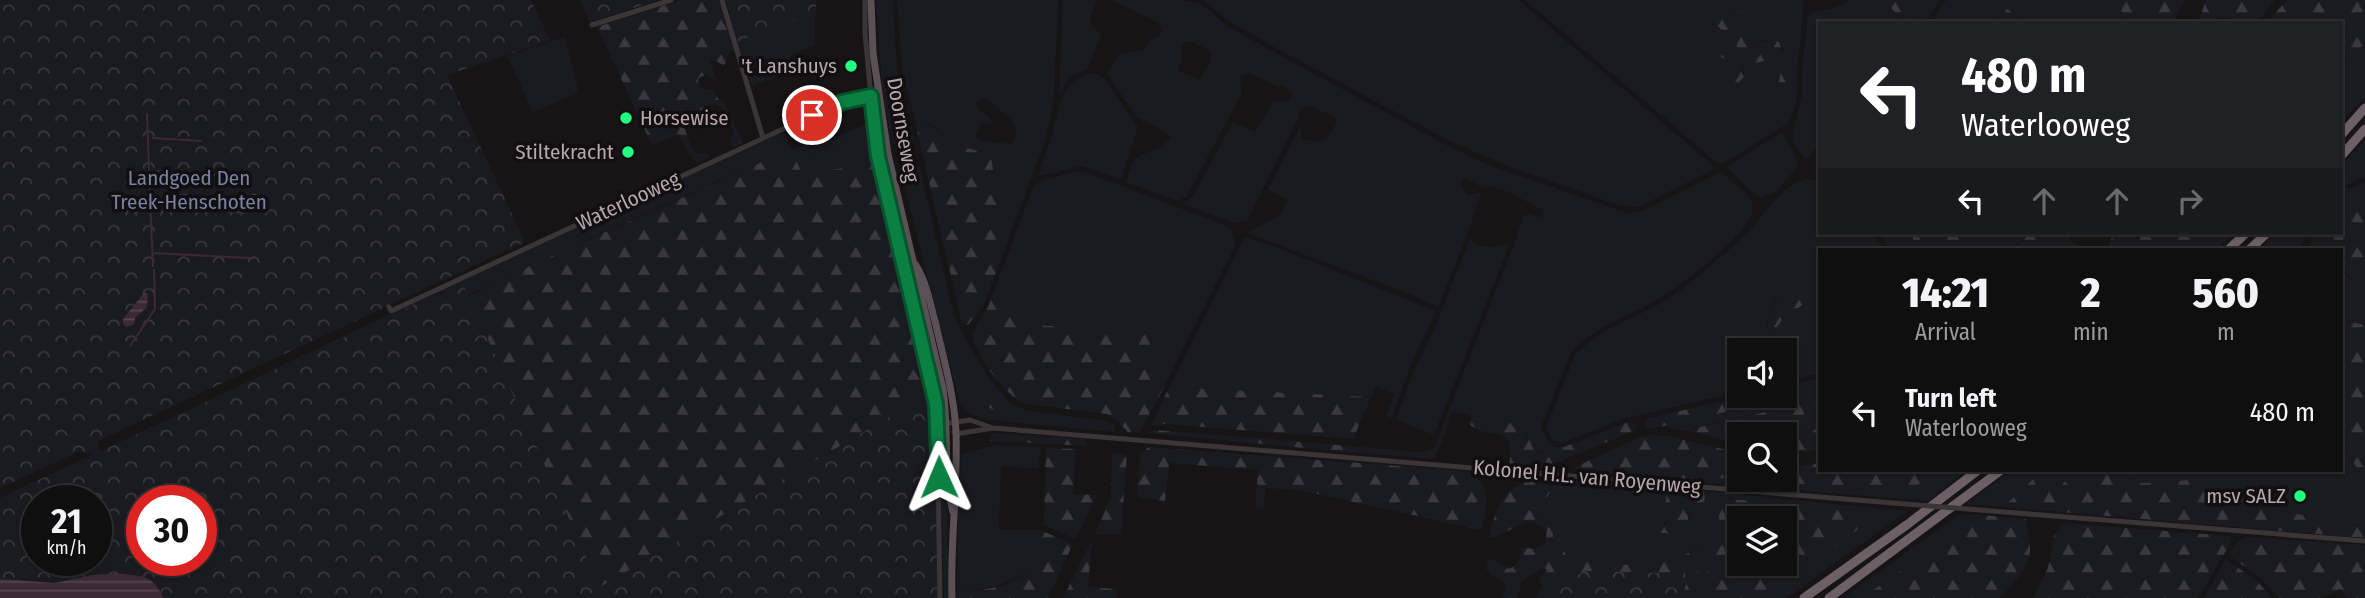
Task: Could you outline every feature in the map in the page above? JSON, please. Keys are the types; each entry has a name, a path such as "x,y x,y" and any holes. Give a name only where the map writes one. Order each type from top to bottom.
{"highway":[{"path":"2343,133 2365,108"},
{"path":"2343,154 2365,129"},
{"path":"2230,248 2244,235"},
{"path":"2251,248 2265,235"},
{"path":"1804,598 1976,472"},
{"path":"1829,598 1999,472"}],"main road":[{"name":"Doornseweg","path":"871,0 879,107 915,263 917,283 956,434 952,598"},
{"name":"Doornseweg","path":"952,423 948,494 953,512"}],"street":[{"path":"592,25 671,0"},
{"path":"722,0 763,138"},
{"name":"Doornseweg","path":"865,0 878,156 933,388 938,425 940,598"},
{"name":"Waterlooweg","path":"389,307 391,311 842,102 871,96"},
{"name":"Kolonel H.L. van Royenweg","path":"952,423 970,421 993,428 2365,541"},
{"path":"938,425 952,423"},
{"name":"Kolonel H.L. van Royenweg","path":"956,434 993,428"}],"green space":[{"name":"Landgoed Den Treek-Henschoten","path":"0,0 531,0 550,41 447,75 525,242 96,442 101,451 462,282 600,587 930,393 936,464 937,598 0,598 0,498 21,488 21,576 112,576 112,485 28,485 92,455 80,451 0,488"},
{"path":"580,0 658,0 590,22"},
{"path":"681,0 720,0 736,50 729,52 723,65 714,60 710,61 717,82 706,75 698,80 701,89 713,90 719,100 723,100 743,142 733,147 730,137 735,134 723,110 715,103 700,111 703,127 691,123 684,126 692,150 707,153 710,157 696,163 679,134 652,145 597,27"},
{"path":"726,0 816,0 816,13 737,42"},
{"path":"815,0 815,45 790,55 794,71 751,86 735,35"},
{"path":"876,0 893,0 897,69 915,144 910,142 903,147 906,160 916,167 919,164 953,312 964,336 991,381 1012,404 1025,410 1107,421 1114,426 1114,432 988,420 970,414 960,404 888,122 882,87"},
{"path":"897,0 1058,0 1054,96 1046,139 1012,229 1000,228 991,154 963,147 926,121 915,122 902,68","holes":["985,100 1012,121 1016,129 1012,144 983,141 974,137 981,123 990,124 992,121 979,111 976,102"]},
{"path":"1063,0 1096,0 1089,22 1101,35 1088,69 1069,77 1059,97"},
{"path":"1111,0 1184,0 1199,3 1225,25 1448,146 1489,165 1618,210 1630,213 1643,211 1721,172 1751,201 1751,217 1729,244 1680,285 1599,330 1570,354 1541,427 1554,447 1546,452 1534,450 1526,431 1486,416 1474,417 1452,411 1446,433 1434,459 1348,452 1350,446 1420,452 1434,448 1523,216 1529,214 1540,217 1543,216 1543,210 1506,191 1493,187 1483,188 1462,179 1461,185 1467,195 1481,193 1438,307 1247,233 1280,215 1288,200 1268,190 1300,126 1302,140 1317,141 1326,139 1336,124 1336,118 1309,105 1300,110 1247,221 1234,223 1183,204 1193,196 1233,122 1255,132 1273,102 1290,100 1292,93 1282,85 1280,88 1250,73 1240,76 1242,93 1187,196 1177,201 1126,182 1131,167 1140,156 1160,147 1170,138 1136,116 1107,74 1120,54 1144,50 1151,40 1160,35 1162,31 1159,23","holes":["1185,42 1194,42 1211,52 1211,59 1200,80 1178,70 1183,59 1181,47"]},
{"path":"1203,0 1518,0 1714,169 1638,207 1619,205 1512,168 1450,141 1274,47 1229,21"},
{"path":"1525,0 1804,0 1797,73 1791,67 1778,79 1795,87 1797,84 1796,104 1789,123 1719,164","holes":["1729,11 1748,21 1742,31 1744,43 1764,40 1779,42 1784,51 1756,63 1740,57 1739,62 1744,73 1730,83 1731,63 1721,58 1737,49 1737,46 1726,40 1720,28 1711,24"]},
{"path":"1851,0 1883,0 1897,14 1896,21 1818,21 1818,145 1806,160 1793,143 1792,133 1802,97 1808,17 1810,13 1834,8"},
{"path":"1883,0 1913,0 1918,9 1917,21 1896,21 1897,14"},
{"path":"1913,0 1940,0 1925,21 1917,21 1918,9"},
{"path":"1946,0 1998,0 1993,3 1995,21 1932,21"},
{"path":"2006,0 2116,0 2127,21 2025,21 2007,9"},
{"path":"2006,0 2007,9 2025,21 1995,21 1993,2"},
{"path":"2116,0 2185,0 2174,21 2127,21"},
{"path":"2206,0 2275,0 2258,21 2228,21 2217,16 2216,21 2199,21"},
{"path":"2287,0 2365,0 2365,43 2343,66 2343,21 2268,21"},
{"path":"1723,12 1740,12 1749,19 1742,31 1744,43 1770,40 1779,42 1783,55 1774,61 1756,63 1740,57 1744,77 1732,86 1731,63 1719,56 1737,49 1737,46 1726,40 1720,28 1707,20"},
{"path":"565,37 579,93 533,112 507,56"},
{"path":"2365,43 2365,97 2343,121 2343,66"},
{"path":"1789,66 1797,73 1797,84 1790,91 1784,92 1778,87 1781,70"},
{"path":"1092,73 1104,78 1138,127 1121,180 1082,166 1039,176 1062,98 1073,82"},
{"path":"921,119 963,147 991,154 1000,227 1012,229 984,305 968,325 962,323 915,122"},
{"path":"868,123 878,162 804,177 796,160 790,160 784,152 502,279 69,485 30,485 464,279 784,132 792,150 831,133 834,138"},
{"path":"1782,132 1796,157 1797,167 1776,192 1761,198 1726,167"},
{"path":"2365,140 2365,177 2345,186 2350,189 2365,181 2365,204 2343,224 2343,164"},
{"path":"784,152 790,160 796,160 804,177 878,162 934,402 939,598 163,598 112,569 112,485 83,485 532,265"},
{"path":"1076,171 1225,225 1232,231 1236,244 1164,387 1155,383 1147,372 1147,358 1153,335 1026,324 1027,315 1012,312 1017,296 995,289 1034,185"},
{"path":"1807,179 1818,181 1818,235 1872,235 1884,248 1818,248 1818,374 1797,379 1797,338 1727,338 1727,395 1626,418 1562,443 1553,440 1546,428 1574,357 1582,348 1602,333 1656,306 1689,284 1748,232 1782,193","holes":["1777,296 1788,300 1793,298 1798,308 1790,309 1772,334 1767,327"]},
{"path":"2365,204 2365,281 2362,283 2351,278 2345,271 2343,248 2334,248 2336,235 2343,235 2343,222"},
{"path":"1879,235 1912,235 1916,248 1890,248"},
{"path":"1912,235 1958,235 1960,242 1981,247 1981,248 1916,248"},
{"path":"1958,235 2069,235 2071,241 2079,245 2074,248 2042,248 2027,236 2012,247 2006,248 1980,248 1960,242"},
{"path":"2034,235 2038,238 2041,248 2009,248 2020,244 2027,236"},
{"path":"2113,235 2134,235 2137,239 2142,235 2195,235 2183,248 2107,248"},
{"path":"2195,235 2232,235 2218,248 2183,248"},
{"path":"2274,235 2307,235 2299,248 2261,248"},
{"path":"2314,235 2336,235 2334,248 2309,248"},
{"path":"1245,237 1436,311 1409,369 1392,418 1386,416 1394,394 1376,387 1371,397 1169,387"},
{"path":"1470,238 1483,246 1509,246 1434,435 1396,420"},
{"path":"2343,270 2348,278 2362,283 2365,281 2365,325 2343,320"},
{"path":"995,289 1017,296 1012,312 1027,315 1027,324 1154,335 1147,358 1147,372 1150,378 1164,387 1140,432 1128,432 1107,414 1026,404 1001,385 979,354 972,335"},
{"path":"1801,294 1804,296 1804,304 1790,309 1772,334 1769,334 1769,319 1778,296 1788,300"},
{"path":"2343,318 2365,325 2365,479 2343,448"},
{"path":"971,365 1002,398 998,411 986,405 977,394 969,374 968,368"},
{"path":"1818,379 1818,390 1797,395 1797,384"},
{"path":"1169,387 1371,397 1353,439 1152,425"},
{"path":"1818,390 1818,428 1797,441 1797,426 1812,401 1797,404 1797,395"},
{"path":"1727,400 1727,408 1742,408 1648,429 1645,424 1649,418"},
{"path":"1812,401 1797,426 1797,422 1727,422 1727,441 1687,430 1782,408 1797,408 1797,404"},
{"path":"1742,408 1781,408 1692,428 1688,432 1664,426"},
{"path":"1486,416 1523,427 1534,450 1541,453 1628,422 1635,423 1637,427 1634,431 1543,468 1509,466 1509,442 1505,437 1477,429 1468,423 1472,417"},
{"path":"1818,428 1818,450 1797,452 1797,441"},
{"path":"1155,430 1350,446 1348,452 1147,433"},
{"path":"991,433 1085,439 1087,446 990,441"},
{"path":"1668,436 1727,450 1727,478 1717,478 1716,484 1575,470 1575,467 1640,437"},
{"path":"995,445 1040,447 1039,468 1001,467 999,530 1040,530 1043,550 1035,562 1017,578 995,586 957,592 961,454"},
{"path":"1149,447 1467,471 1485,489 1487,504 1481,530 1299,490 1266,488 1263,509 1255,508 1258,470 1169,463 1165,501 1141,498 1137,494 1140,454"},
{"path":"1046,448 1076,449 1073,494 1097,495 1076,539 1044,525"},
{"name":"msv SALZ","path":"2343,448 2365,479 2365,527 2272,509 2191,480 2142,483 2122,472 2343,472"},
{"path":"942,451 946,451 949,598 944,598"},
{"path":"1112,452 1127,456 1121,534 1095,534 1111,497"},
{"path":"1818,463 1818,472 1935,472 1909,492 1797,484 1797,466"},
{"path":"1935,472 1964,472 1929,501 1797,490 1797,483 1909,492"},
{"path":"2009,472 2041,472 2003,507 1966,504"},
{"path":"2041,472 2061,472 2060,478 2072,488 2082,486 2095,472 2122,472 2142,483 2191,480 2272,509 2365,527 2365,538 2003,507"},
{"path":"2061,472 2095,472 2082,486 2072,488 2060,478"},
{"path":"1717,478 1727,478 1727,485 1716,484"},
{"path":"1540,479 1559,479 1566,486 1592,492 1656,491 1667,494 1667,499 1662,504 1662,512 1669,516 1662,528 1672,530 1690,519 1689,513 1703,500 1705,491 1908,511 1786,598 1771,598 1862,526 1797,513 1797,506 1762,506 1727,499 1727,544 1720,546 1710,562 1704,598 1693,598 1700,548 1697,543 1686,557 1681,559 1655,553 1629,565 1578,559 1573,570 1563,549 1552,543 1553,528 1547,522 1546,511 1537,514 1528,511 1529,505 1536,502 1537,497 1550,492 1553,486"},
{"path":"1540,479 1554,486 1547,497 1537,497 1528,510 1537,514 1547,512 1547,522 1554,528 1552,543 1563,549 1573,570 1578,559 1629,565 1655,553 1681,559 1699,543 1699,565 1693,598 1535,598 1542,586 1539,578 1547,571 1543,566 1522,581 1517,598 1503,598 1506,584 1486,569 1488,560 1491,559 1509,569 1517,563 1522,547 1534,549 1545,544 1547,531 1539,525 1524,523 1496,537 1488,538 1491,527 1499,507 1510,491 1528,481"},
{"path":"1559,479 1705,491 1704,508 1697,512 1689,511 1688,522 1677,525 1671,536 1657,533 1666,524 1668,517 1661,511 1666,494 1631,489 1621,496 1575,491 1562,484"},
{"path":"21,489 21,536 0,499"},
{"path":"1727,499 1863,510 1868,515 1862,526 1771,598 1704,598 1710,560 1722,545 1727,545 1727,576 1797,576 1797,506 1727,506 1727,522 1725,529 1720,530 1719,515"},
{"path":"1958,515 1981,515 1862,598 1843,598"},
{"path":"1981,515 2026,519 2030,547 2028,562 1999,598 1862,598"},
{"path":"2063,523 2231,536 2233,539 2198,598 2033,598 2048,568 2054,534"},
{"path":"1040,530 1073,544 1048,598 957,598 957,592 1001,586 1027,572 1039,553"},
{"path":"2248,537 2365,545 2365,598 2347,598 2341,589 2321,598 2279,598 2262,579 2231,557 2230,553 2237,542"},
{"path":"1092,540 1088,587 1117,589 1117,598 1063,598"},
{"path":"2226,559 2259,583 2272,598 2204,598"},
{"path":"1586,571 1689,574 1682,598 1537,598 1543,590"}],"shaded area":[{"path":"144,293 148,294 147,307 135,318 134,324 127,327 123,324 123,319"},
{"path":"112,574 146,578 156,585 163,598 0,598 0,579 55,583"}],"waterway":[{"path":"147,114 149,171 235,176"},
{"path":"153,138 201,141"},
{"path":"149,177 153,266"},
{"path":"150,204 244,213"},
{"path":"153,253 249,258"},
{"path":"130,346 155,309 154,270"}],"place":[{"name":"'t Lanshuys","path":"851,66"},
{"name":"Horsewise","path":"626,118"},
{"name":"Stiltekracht","path":"628,152"},
{"name":"msv SALZ","path":"2300,496"}],"route":[{"path":"812,115 842,102 871,96 878,156 936,404 939,477"}]}
